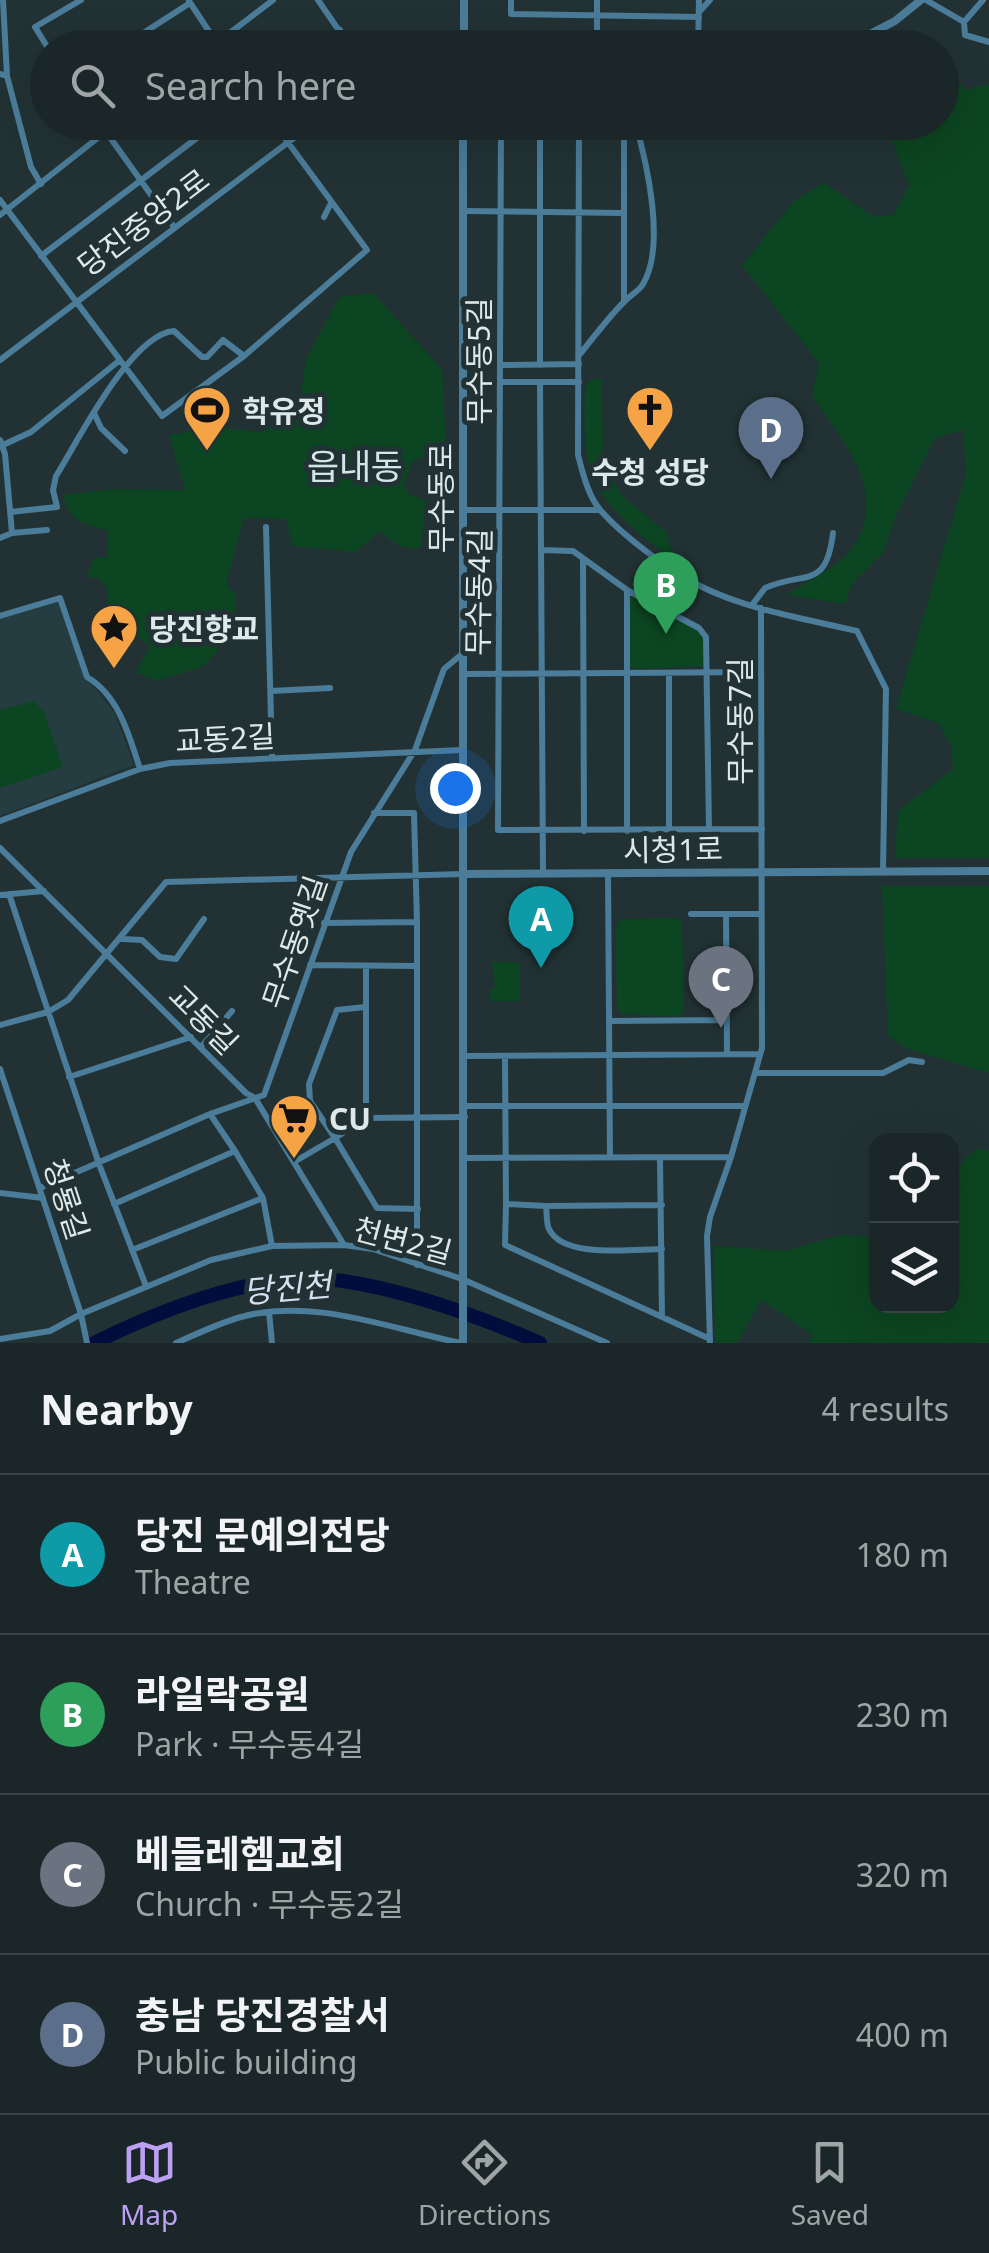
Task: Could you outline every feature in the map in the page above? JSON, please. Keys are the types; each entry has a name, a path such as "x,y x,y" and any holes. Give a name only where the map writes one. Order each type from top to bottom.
{"street":[{"path":"3,0 4,75 31,168 41,184"},
{"path":"37,30 35,27 81,0"},
{"path":"236,30 273,0"},
{"path":"318,0 340,30"},
{"path":"464,0 464,30"},
{"path":"511,0 511,14 699,14"},
{"path":"597,0 597,30"},
{"path":"699,0 699,30"},
{"path":"699,14 710,0"},
{"path":"878,30 924,0 964,22"},
{"path":"983,0 964,22 965,36 989,42"},
{"path":"147,30 189,2 206,30"},
{"path":"4,212 96,140"},
{"path":"111,140 174,227"},
{"name":"당진중앙2로","path":"41,256 195,140"},
{"name":"당진중앙2로","path":"0,360 290,140"},
{"name":"무수동로","path":"462,1341 464,140"},
{"name":"무수동5길","path":"501,140 502,511"},
{"path":"540,140 540,364"},
{"path":"578,140 578,454 584,480 600,510 649,552 700,586 756,606 857,632 886,689 883,872"},
{"path":"624,140 624,301"},
{"path":"501,365 580,360 624,301 643,284 655,227 638,140"},
{"path":"12,534 2,442 31,432 165,332 174,331 202,357 207,357 223,340 244,356 368,250 287,142"},
{"name":"당진중앙2로","path":"0,200 4,212 162,416 244,356"},
{"path":"324,216 332,203"},
{"path":"463,211 623,213"},
{"path":"10,512 57,507 53,490 56,476 123,364"},
{"path":"501,382 579,382"},
{"name":"무수동5길","path":"540,382 542,510"},
{"path":"94,412 101,428 125,451"},
{"path":"463,510 600,510"},
{"name":"무수동4길","path":"542,510 543,831"},
{"name":"무수동4길","path":"502,511 498,830 762,830"},
{"path":"266,527 272,758"},
{"path":"0,538 46,530"},
{"path":"756,606 765,588 802,581 824,568 830,560 833,533"},
{"path":"542,550 574,551 626,590 699,628 707,642 709,830"},
{"path":"582,558 584,831"},
{"path":"626,590 627,830"},
{"path":"0,616 60,598 87,677 102,686 122,717 140,769"},
{"name":"무수동7길","path":"710,1341 710,1217 760,1054 761,672 756,606"},
{"name":"무수동옛길","path":"255,1098 264,1095 339,878 374,813 415,750 444,670 462,654"},
{"name":"무수동4길","path":"463,674 761,672"},
{"path":"669,673 669,830"},
{"path":"271,690 330,688"},
{"name":"교동2길","path":"0,822 140,769 170,762 462,750"},
{"path":"374,813 414,813 418,922 417,1265"},
{"path":"543,831 543,873"},
{"name":"교동길","path":"0,848 255,1098 344,1245"},
{"name":"시청1로","path":"464,874 989,871"},
{"path":"608,873 610,1158"},
{"path":"0,1026 48,1012 68,1000 166,882 464,874"},
{"path":"45,891 4,895 98,1164 146,1286"},
{"path":"691,914 761,914"},
{"path":"726,914 727,1054"},
{"path":"120,939 142,940 160,957 176,959 204,918"},
{"path":"324,923 418,922"},
{"path":"310,965 417,966"},
{"path":"366,966 366,1118"},
{"path":"365,1007 338,1010 310,1084 310,1101 376,1208 418,1208"},
{"path":"201,1047 232,1011"},
{"path":"609,1021 727,1020"},
{"path":"69,1077 191,1037"},
{"path":"464,1056 760,1054"},
{"path":"505,1056 505,1245 710,1341"},
{"path":"755,1073 883,1073 909,1060 922,1062"},
{"name":"청룡길","path":"0,1070 81,1314 87,1343"},
{"path":"40,1188 255,1098"},
{"path":"465,1106 745,1106"},
{"path":"210,1114 263,1198 272,1246"},
{"path":"294,1162 366,1118 465,1117"},
{"path":"114,1204 234,1151"},
{"path":"464,1158 731,1157"},
{"path":"660,1158 662,1317"},
{"path":"0,1193 43,1198"},
{"path":"132,1250 263,1198"},
{"path":"506,1204 662,1205"},
{"path":"546,1206 549,1229 561,1243 580,1249 662,1249"},
{"name":"천변2길","path":"0,1339 50,1331 81,1314 211,1260 272,1246 344,1245 373,1250 462,1280 607,1343"},
{"path":"176,1343 241,1317 270,1312 330,1314 422,1339 462,1341"},
{"path":"270,1312 272,1343"}],"shaded area":[{"path":"59,601 85,677 114,712 134,765 0,816 0,619"}],"green space":[{"path":"959,81 964,90 989,84 989,858 895,858 898,811 953,769 951,746 938,723 896,709 966,474 963,430 935,438 896,516 883,553 852,584 845,604 787,595 831,568 851,550 862,529 865,489 849,450 812,396 819,363 742,265 794,201 824,183 874,217 893,215 909,185 892,140 959,140"},
{"path":"373,293 442,369 446,445 412,462 404,484 409,494 426,500 421,548 399,545 380,531 356,552 292,546 286,519 244,518 226,583 236,596 234,631 202,667 156,681 136,672 150,646 107,613 108,589 98,578 87,577 94,558 107,557 108,531 74,517 63,495 111,489 185,490 169,435 218,427 261,432 298,411 306,360 339,297"},
{"path":"592,379 602,379 603,465 622,496 667,533 673,559 618,513 596,484 589,468 585,434 585,386"},
{"path":"630,595 698,629 704,638 705,666 630,666"},
{"path":"34,701 44,712 63,767 0,788 0,710"},
{"path":"882,886 989,886 989,1073 908,1049 888,1036"},
{"path":"677,918 682,923 684,1011 678,1017 621,1014 617,1007 616,927 621,919"},
{"path":"492,962 520,962 520,1001 490,1001 491,989 495,987"},
{"path":"979,1148 989,1151 989,1343 808,1343 812,1334 761,1300 737,1343 715,1343 714,1246 785,1251 840,1235 869,1237 869,1313 959,1313 959,1169 965,1158"}],"waterway":[{"name":"당진천","path":"94,1343 215,1294 281,1280 313,1279 368,1285 418,1298 540,1343"}],"place":[{"name":"학유정","path":"207,452"},
{"name":"수청 성당","path":"650,452"},
{"name":"충남 당진경찰서","path":"771,479"},
{"name":"라일락공원","path":"666,634"},
{"name":"당진향교","path":"114,670"},
{"name":"당진 문예의전당","path":"541,968"},
{"name":"베들레헴교회","path":"721,1028"},
{"name":"CU","path":"294,1160"}],"district":[{"name":"읍내동","path":"355,465"}]}
